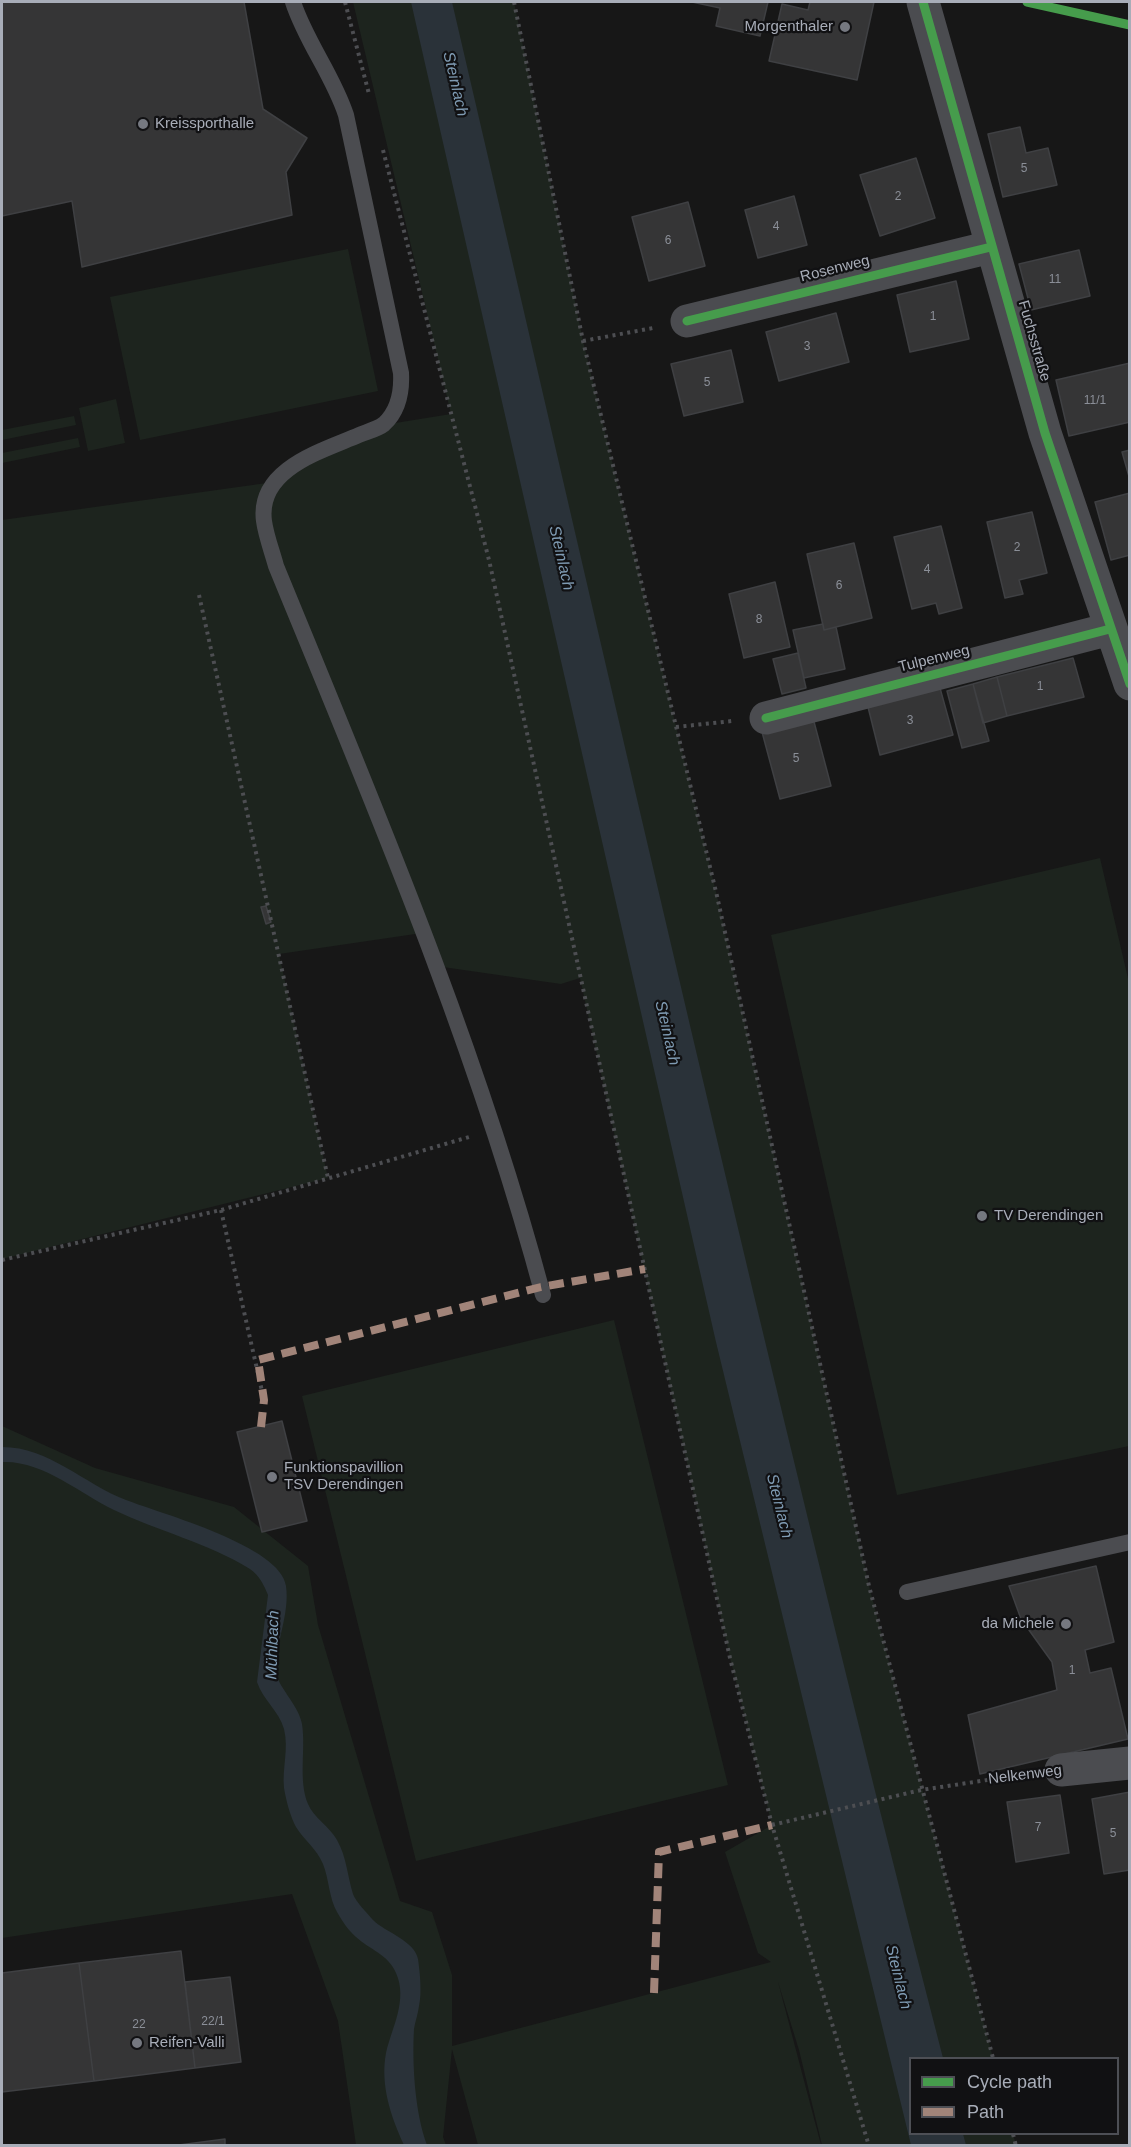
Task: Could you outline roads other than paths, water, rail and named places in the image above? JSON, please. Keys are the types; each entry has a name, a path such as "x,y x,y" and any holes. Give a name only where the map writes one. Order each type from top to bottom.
{"street":[{"name":"Fuchsstraße","path":"923,2 1045,433 1130,684"},
{"name":"Rosenweg","path":"687,321 991,247"},
{"name":"Tulpenweg","path":"766,718 1110,629"},
{"name":"Nelkenweg","path":"1061,1770 1130,1763"}],"lane":[{"path":"293,2 301,26 341,97 401,373 402,390 396,407 383,425 305,458 274,482 266,496 263,520 276,566 444,986 496,1132 543,1295"},
{"path":"907,1592 1130,1542"}],"water":[{"name":"Steinlach","path":"411,2 452,2 752,1289 943,2057 909,2057 909,2135 963,2135 966,2145 911,2145 716,1342"},
{"name":"Mühlbach","path":"2,1447 35,1453 126,1500 218,1533 264,1558 279,1571 286,1586 287,1597 276,1670 302,1724 303,1785 308,1804 337,1840 343,1853 353,1894 357,1900 373,1920 406,1942 416,1953 418,1959 420,1995 414,2029 414,2073 417,2103 427,2145 404,2145 391,2112 386,2089 384,2077 386,2053 400,2003 396,1973 384,1957 361,1942 341,1919 332,1901 323,1864 296,1827 288,1808 284,1788 286,1744 284,1729 257,1682 268,1595 261,1580 253,1571 234,1560 114,1510 46,1472 31,1466 2,1462"}],"place":[{"name":"Morgenthaler","path":"845,27"},
{"name":"Kreissporthalle","path":"143,124"},
{"name":"TV Derendingen","path":"982,1216"},
{"name":"Funktionspavillion TSV Derendingen","path":"272,1477"},
{"name":"da Michele","path":"1066,1624"},
{"name":"Reifen-Valli","path":"137,2043"}]}
